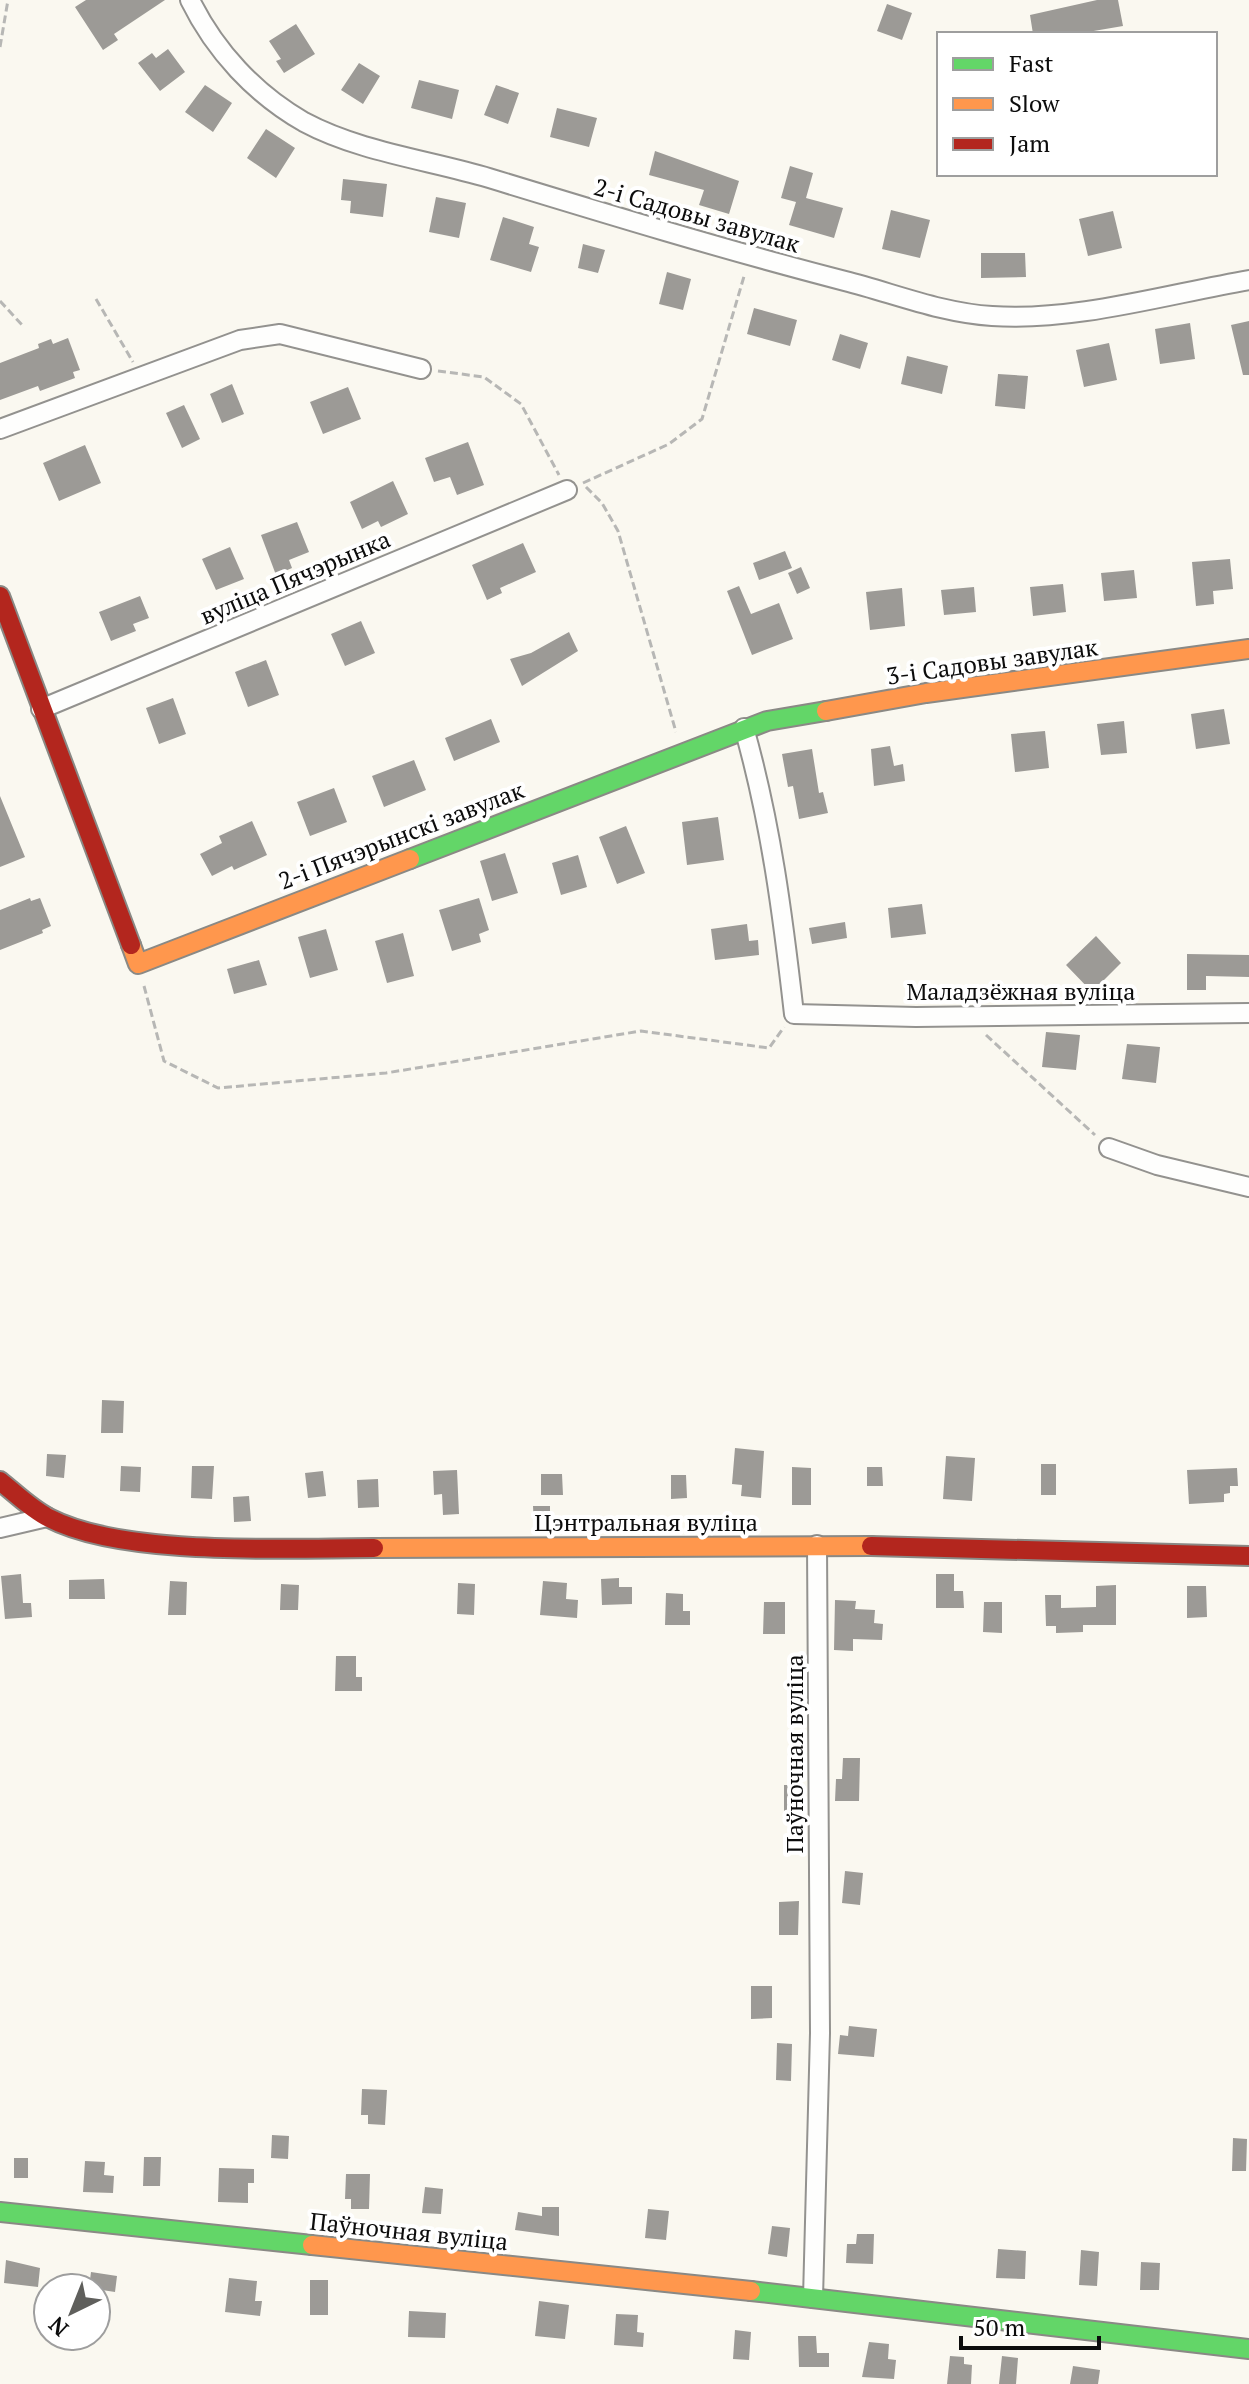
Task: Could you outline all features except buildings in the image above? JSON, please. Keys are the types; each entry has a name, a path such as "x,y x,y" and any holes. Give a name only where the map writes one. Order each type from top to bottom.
{"street":[{"name":"2-і Садовы завулак","path":"190,0 216,42 242,75 301,120 331,135 438,163 750,258 955,311 991,316 1073,311 1249,280"},
{"path":"0,429 140,374 240,340 280,334 421,369"},
{"name":"вуліца Пячэрынка","path":"41,709 567,490"},
{"path":"0,596 138,964"},
{"name":"3-і Садовы завулак","path":"682,751 744,728 804,714 926,693 1249,649"},
{"path":"744,728 763,795 778,874 794,1014"},
{"name":"2-і Пячэрынскі завулак","path":"138,964 682,751"},
{"name":"Маладзёжная вуліца","path":"794,1014 1249,1013"},
{"path":"1109,1148 1157,1165 1249,1187"},
{"name":"Цэнтральная вуліца","path":"0,1481 47,1517 82,1531 117,1539 215,1548 817,1545 1249,1556"},
{"path":"0,1528 47,1517"},
{"name":"Паўночная вуліца","path":"813,2298 820,2033 817,1545"},
{"name":"Паўночная вуліца","path":"0,2212 813,2298 1249,2349"}],"path":[{"path":"0,47 8,0"},
{"path":"682,751 618,531 602,503 581,483 669,444 702,419 750,258"},
{"path":"96,299 140,374"},
{"path":"0,301 23,326"},
{"path":"421,369 484,377 521,404 567,490"},
{"path":"138,964 164,1061 218,1088 386,1073 641,1031 769,1048 794,1014"},
{"path":"966,1016 1109,1148"}],"traffic: fast":[{"path":"410,859 767,721 826,711"},
{"path":"0,2212 312,2245"},
{"path":"751,2291 1249,2349"}],"traffic: slow":[{"path":"826,711 926,693 1249,649"},
{"path":"131,945 138,964 410,859"},
{"path":"374,1548 871,1546"},
{"path":"312,2245 751,2291"}],"traffic: jam":[{"path":"0,596 131,945"},
{"path":"0,1481 49,1518 119,1539 207,1548 374,1548"},
{"path":"871,1546 1249,1556"}]}
